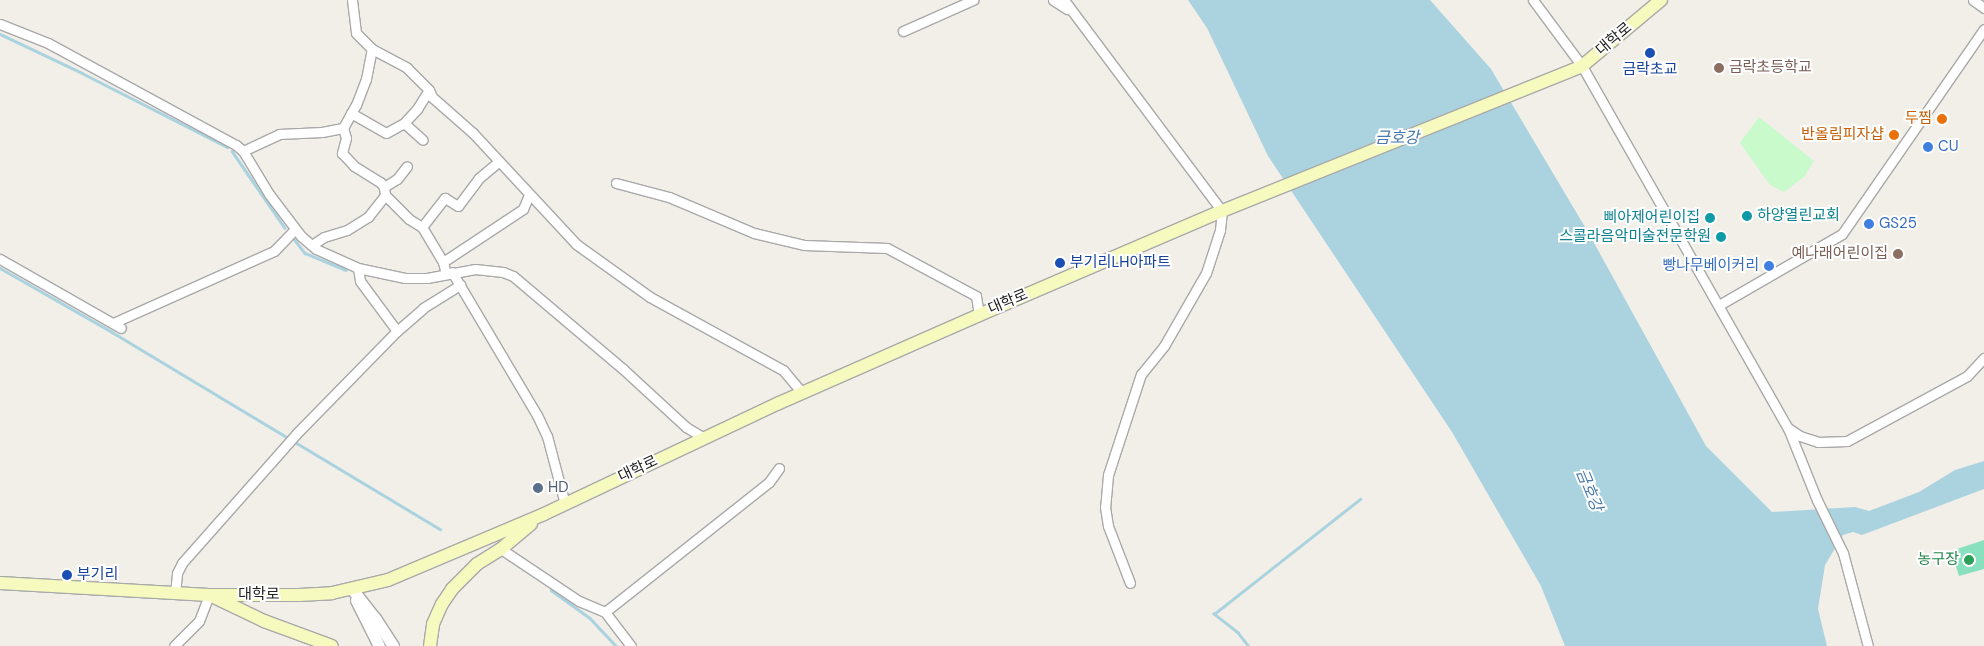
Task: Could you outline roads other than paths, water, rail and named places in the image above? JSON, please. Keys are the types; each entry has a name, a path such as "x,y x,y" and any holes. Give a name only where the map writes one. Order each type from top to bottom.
{"main road":[{"name":"대학로","path":"0,583 209,595 299,595 332,594 388,580 544,514 704,438 979,314 1246,201 1582,66 1661,0"},
{"path":"430,646 433,624 442,604 461,578 544,514"},
{"path":"209,595 264,621 332,646"}],"street":[{"path":"352,0 356,33 372,49 406,68 428,90 432,97 473,133 576,244 650,298 783,370 802,393"},
{"path":"903,31 973,0"},
{"path":"1052,0 1073,12"},
{"path":"1064,0 1222,211 1220,230 1206,273 1164,346 1141,374 1108,476 1105,507 1108,526 1130,582"},
{"path":"1533,0 1582,66 1788,428 1817,500 1843,553 1868,646"},
{"path":"1973,0 1984,8"},
{"path":"0,24 48,43 202,125 243,151 269,194 295,228 312,245 358,268 405,278 427,278 475,269 503,272 513,276 623,369 686,427 704,438"},
{"path":"1719,305 1842,234 1984,30"},
{"path":"372,49 366,79 343,128 346,138 342,153 354,166 380,182 384,191 409,219 422,227 449,273 460,285 537,415 550,445 565,504"},
{"path":"351,113 386,133 404,123 417,109 428,90"},
{"path":"404,123 423,140"},
{"path":"243,151 279,134 322,132 343,128"},
{"path":"422,227 446,198 458,206 479,178 498,162"},
{"path":"312,245 324,237 347,230 368,217 384,191 407,166"},
{"path":"616,183 662,194 754,233 787,241 804,245 888,248 976,296 979,314"},
{"path":"443,262 523,209 529,195"},
{"path":"0,260 117,326 274,251 295,228"},
{"path":"358,268 360,281 397,331"},
{"path":"175,593 177,573 182,562 292,440 397,331 423,308 460,285"},
{"path":"1788,428 1800,436 1818,442 1847,441 1967,376 1984,358"},
{"path":"604,612 769,482 779,468"},
{"path":"501,549 579,601 604,612 631,646"},
{"path":"352,590 380,646"},
{"path":"352,590 375,618 394,646"},
{"path":"174,646 199,621 209,595"}],"water":[{"name":"금호강","path":"1188,0 1430,0 1491,69 1588,232 1706,446 1772,512 1855,507 1869,511 1919,492 1955,470 1984,461 1984,489 1862,535 1853,532 1843,535 1825,565 1818,609 1827,646 1565,646 1541,586 1452,432 1268,156 1207,28"}],"waterway":[{"path":"0,34 82,73 227,147"},
{"path":"232,151 285,228"},
{"path":"294,239 305,253 346,270"},
{"path":"0,268 112,332 440,529"},
{"path":"1248,646 1238,633 1214,614 1360,499"},
{"path":"551,590 590,618 616,646"}],"place":[{"name":"금락초교","path":"1650,53"},
{"name":"금락초등학교","path":"1719,68"},
{"name":"두찜","path":"1942,119"},
{"name":"반올림피자샵","path":"1894,135"},
{"name":"CU","path":"1928,147"},
{"name":"하양열린교회","path":"1747,216"},
{"name":"삐아제어린이집","path":"1710,218"},
{"name":"GS25","path":"1869,224"},
{"name":"스콜라음악미술전문학원","path":"1721,237"},
{"name":"예나래어린이집","path":"1898,254"},
{"name":"부기리LH아파트","path":"1060,263"},
{"name":"빵나무베이커리","path":"1769,266"},
{"name":"HD","path":"538,488"},
{"name":"농구장","path":"1969,560"},
{"name":"부기리","path":"67,575"}]}
